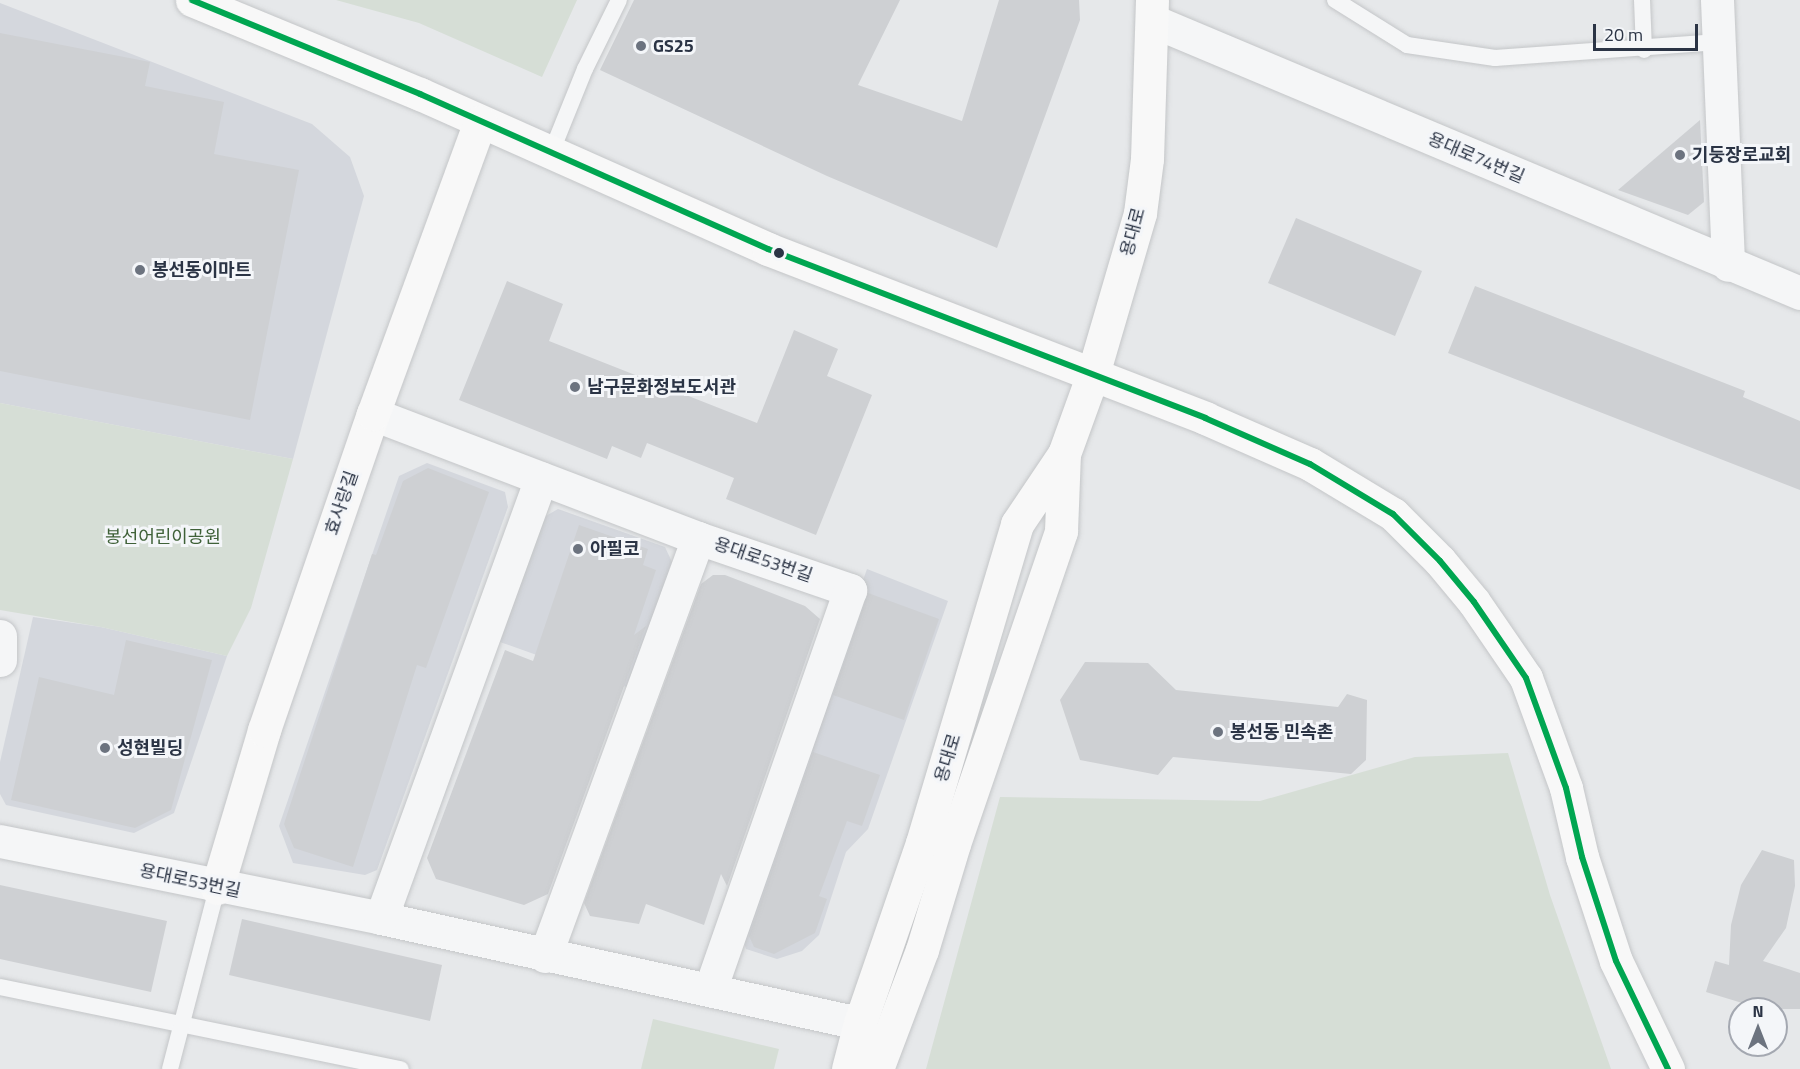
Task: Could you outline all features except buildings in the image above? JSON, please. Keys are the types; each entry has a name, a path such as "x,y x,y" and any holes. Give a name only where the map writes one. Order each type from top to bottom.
{"street":[{"path":"192,0 480,122 768,249 1093,374 1310,464 1393,514 1440,561 1526,678 1566,788 1582,857 1616,962 1668,1069"},
{"path":"1717,0 1728,265"},
{"name":"용대로74번길","path":"1152,11 1728,265 1800,293"},
{"name":"용대로","path":"848,1069 860,1023 922,843 1017,524 1064,454 1093,374 1140,213 1148,159 1152,11"},
{"name":"효사랑길","path":"217,888 264,730 373,414 480,122"},
{"path":"373,414 698,538"},
{"name":"용대로","path":"877,1069 922,950 954,844 1061,531 1064,454"},
{"path":"381,918 542,478"},
{"name":"용대로53번길","path":"545,956 698,538 850,590 711,988"},
{"path":"0,636 0,660"},
{"name":"용대로53번길","path":"0,841 217,888 381,918 545,956 711,988 860,1023"}],"lane":[{"path":"551,153 585,69 619,0"},
{"path":"1335,0 1407,45 1495,58 1644,50 1718,42"},
{"path":"1642,0 1644,50"},
{"path":"171,1069 217,888"},
{"path":"0,987 183,1022 401,1069"}],"shaded area":[{"name":"봉선동이마트","path":"0,3 312,124 350,157 364,196 293,459 0,403"},
{"path":"427,463 505,492 508,507 377,870 365,875 293,863 279,826 399,476"},
{"path":"558,509 665,547 672,562 629,688 500,642 544,517"},
{"path":"867,569 948,601 868,829 846,852 819,935 802,951 777,959 746,949 740,928"},
{"name":"성현빌딩","path":"33,617 101,627 227,656 174,813 134,833 6,805 0,794 0,762"}],"green space":[{"path":"336,0 577,0 542,77 419,23"},
{"name":"봉선어린이공원","path":"0,403 293,459 251,608 227,656 101,627 0,610"},
{"path":"1508,753 1550,895 1611,1069 926,1069 1000,797 1260,801 1415,757"},
{"path":"653,1019 779,1049 774,1069 641,1069"}],"transit line":[{"path":"192,0 420,94 768,249 1205,418 1310,464 1393,514 1440,561 1474,602 1526,678 1566,788 1582,857 1616,961 1668,1069"}],"place":[{"name":"GS25","path":"641,46"},
{"name":"기둥장로교회","path":"1680,155"},
{"name":"봉선동이마트","path":"140,270"},
{"name":"남구문화정보도서관","path":"575,387"},
{"name":"아필코","path":"578,549"},
{"name":"봉선동 민속촌","path":"1218,732"},
{"name":"성현빌딩","path":"105,748"}]}
